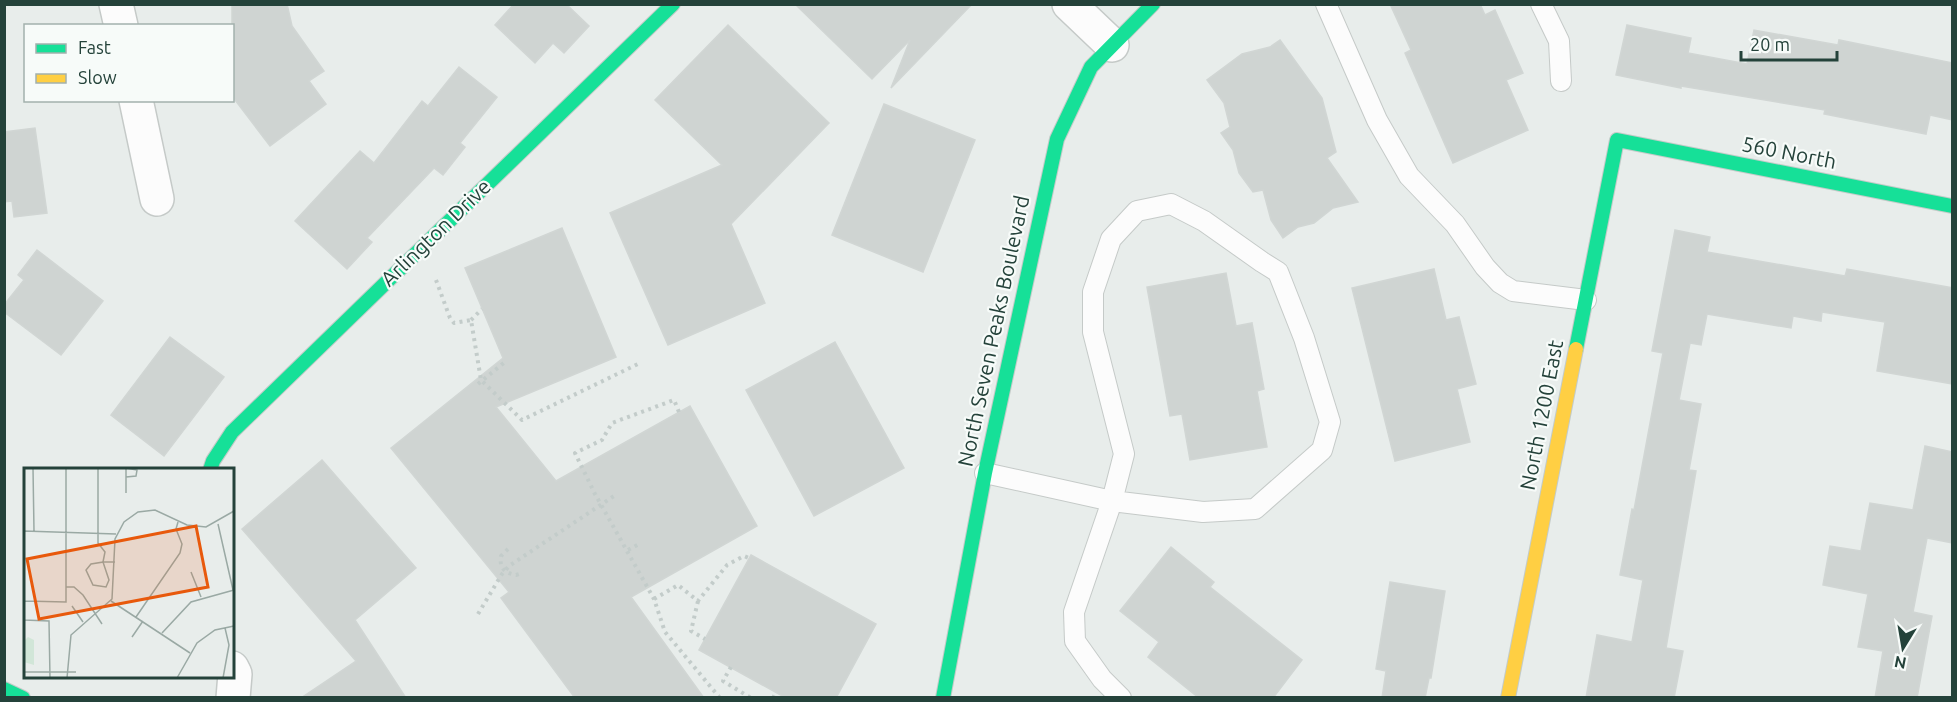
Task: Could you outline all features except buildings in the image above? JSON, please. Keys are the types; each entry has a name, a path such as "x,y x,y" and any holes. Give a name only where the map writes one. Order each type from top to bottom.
{"street":[{"path":"116,4 121,24"},
{"name":"Arlington Drive","path":"211,468 232,432 673,4"},
{"path":"1069,4 1112,45"},
{"name":"North Seven Peaks Boulevard","path":"943,698 985,473 1057,139 1091,67 1153,4"},
{"path":"136,102 158,200"},
{"name":"North 1200 East","path":"1508,698 1617,140"},
{"name":"560 North","path":"1617,140 1953,206"},
{"path":"232,698 234,672"},
{"path":"4,689 23,698"}],"lane":[{"path":"1326,4 1377,120 1409,176 1455,224 1485,267 1500,283 1513,291 1586,300"},
{"path":"1541,4 1559,41 1561,81"},
{"path":"985,473 1112,501 1203,512 1255,508 1322,450 1329,422 1304,338 1278,272 1204,221 1171,204 1137,212 1112,239 1093,292 1093,332 1124,454 1112,501 1074,612 1075,641 1102,679 1121,698"}],"path":[{"path":"436,280 450,318 454,322 471,320 482,309"},
{"path":"471,320 479,382 522,420 640,363"},
{"path":"479,382 505,362"},
{"path":"679,412 674,400 612,423 602,440 575,453 654,599 665,632 720,698"},
{"path":"478,614 509,566 614,496"},
{"path":"628,550 641,543"},
{"path":"508,549 501,556 500,561 504,571 519,574"},
{"path":"705,639 691,631 698,601 727,565 744,556 749,558"},
{"path":"654,599 678,585 698,601"},
{"path":"731,667 723,681 752,698"},
{"path":"773,698 776,692"}],"traffic: fast":[{"path":"211,468 232,432 673,4"},
{"path":"943,698 985,473 1057,139 1091,67 1153,4"},
{"path":"1576,349 1617,140 1952,206"},
{"path":"4,689 23,698"}],"traffic: slow":[{"path":"1508,698 1576,349"}]}
